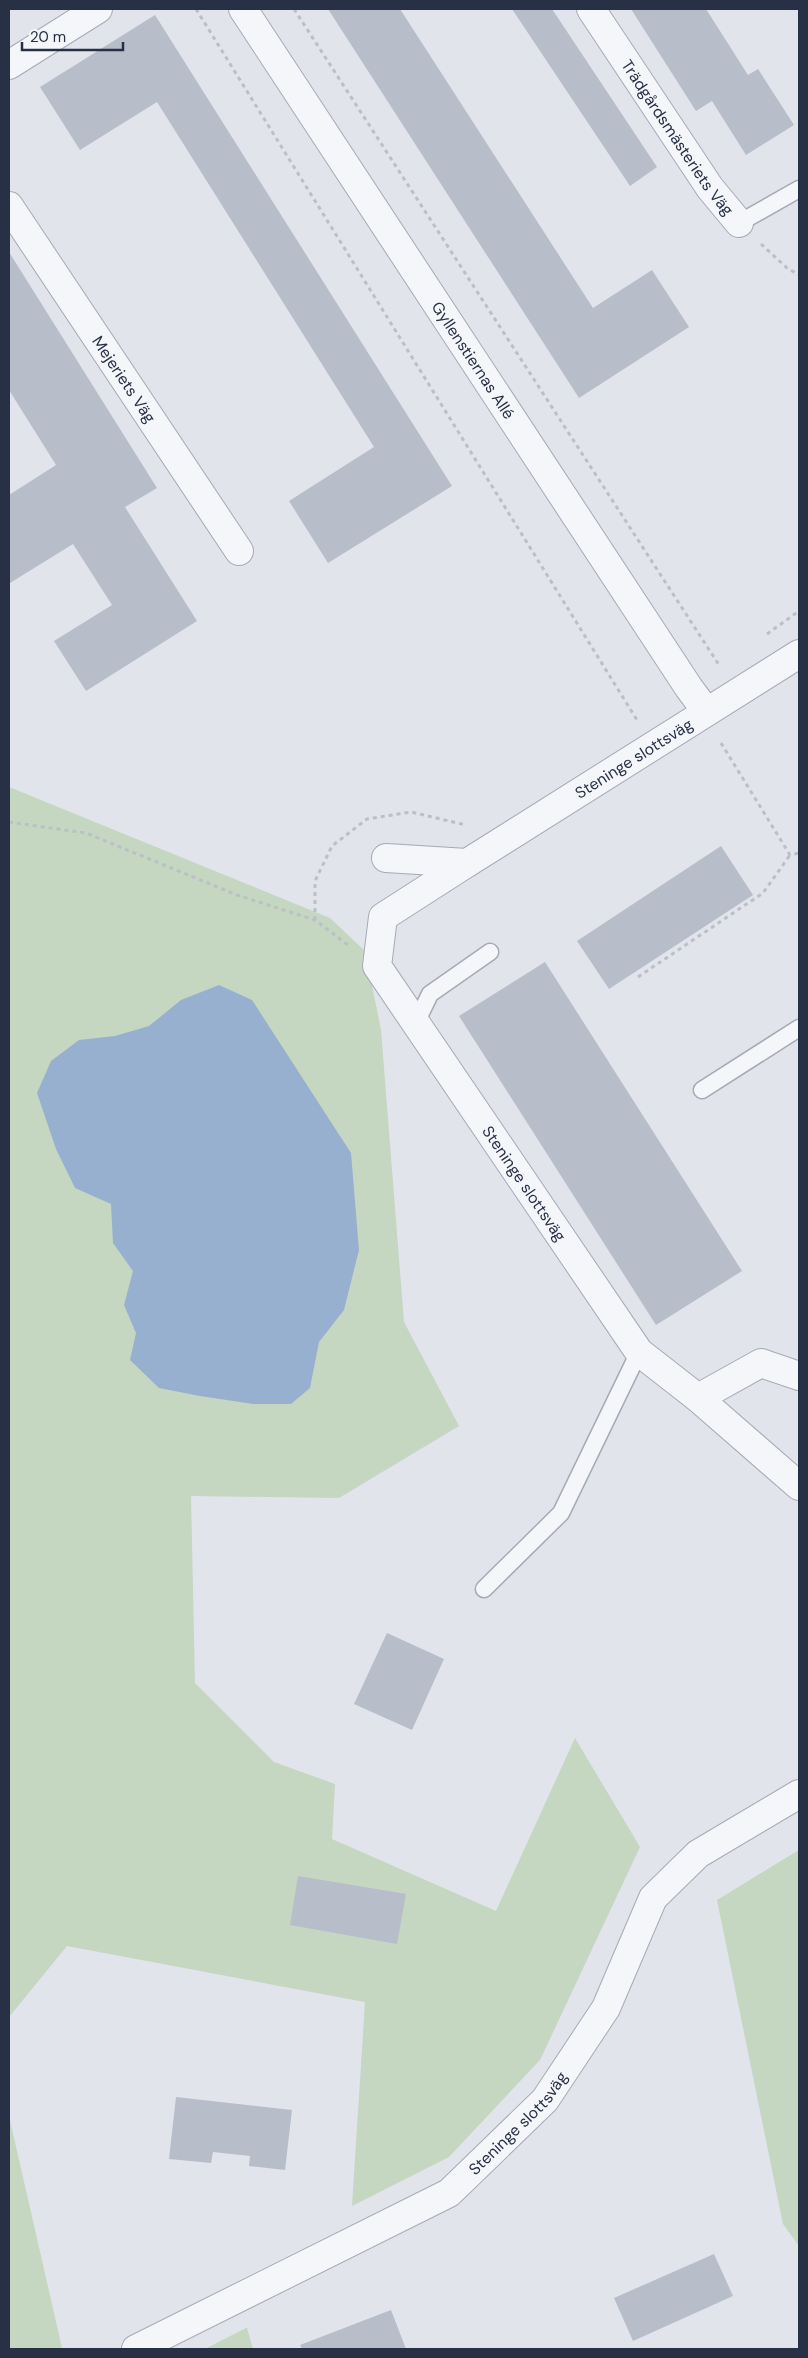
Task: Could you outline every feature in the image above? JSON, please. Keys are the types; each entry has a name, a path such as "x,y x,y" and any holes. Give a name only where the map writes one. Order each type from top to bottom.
{"street":[{"path":"9,65 98,9"},
{"name":"Gyllenstiernas Allé","path":"243,9 688,688 706,711"},
{"name":"Trädgårdsmästeriets Väg","path":"591,9 710,188 739,223"},
{"name":"Mejeriets Väg","path":"9,206 239,550"},
{"name":"Steninge slottsväg","path":"799,654 466,863 383,918 377,966 415,1025 639,1352 698,1398 799,1486"},
{"path":"386,858 466,863"},
{"path":"698,1398 761,1363 799,1376"},
{"name":"Steninge slottsväg","path":"136,2349 449,2193 545,2100 606,2008 653,1898 698,1854 799,1794"}],"lane":[{"path":"739,223 799,189"},
{"path":"415,1025 430,994 490,952"},
{"path":"702,1090 799,1028"},
{"path":"484,1589 561,1513 639,1352"}],"path":[{"path":"196,9 637,720"},
{"path":"294,9 719,666"},
{"name":"Trädgårdsmästeriets Väg","path":"739,223 788,268 799,275"},
{"path":"761,638 799,611"},
{"path":"688,688 726,662"},
{"path":"629,726 644,716"},
{"path":"721,743 790,855"},
{"path":"315,920 315,881 332,846 367,819 410,812 473,827"},
{"path":"9,822 86,834 237,894 315,920 377,966"},
{"path":"638,978 763,893 790,855 799,853"}],"green space":[{"path":"9,787 330,918 365,951 381,1030 404,1322 459,1426 339,1498 191,1496 195,1683 274,1762 335,1784 332,1839 496,1911 575,1738 640,1847 540,2060 449,2157 352,2206 365,2002 67,1946 9,2017"},
{"path":"799,1850 799,2246 783,2224 717,1900"},
{"path":"9,2116 62,2348 59,2349 9,2349"},
{"path":"246,2328 253,2349 205,2349"}],"water":[{"path":"219,985 252,1000 351,1153 359,1250 344,1310 319,1342 310,1388 291,1404 253,1404 159,1388 130,1360 136,1333 124,1305 133,1271 113,1243 111,1204 75,1188 56,1149 37,1093 51,1061 79,1040 115,1036 149,1026 181,1000"}],"building":[{"path":"328,9 400,9 593,308 652,270 689,327 579,398"},
{"path":"512,9 552,9 657,167 630,186"},
{"path":"631,9 706,9 748,75 758,69 794,125 746,155 712,101 696,111"},
{"path":"155,15 452,486 328,563 289,501 374,447 157,102 80,150 40,87"},
{"path":"9,252 157,488 125,507 197,621 86,691 54,641 112,605 73,544 10,583 9,581 9,495 56,465 9,390"},
{"path":"721,846 753,895 609,989 577,941"},
{"path":"545,962 742,1271 656,1325 459,1016"},
{"path":"387,1633 444,1659 412,1730 354,1704"},
{"path":"298,1876 406,1894 397,1944 290,1925"},
{"path":"176,2097 292,2110 285,2170 249,2166 250,2156 213,2152 211,2163 169,2159"},
{"path":"714,2254 733,2296 633,2341 614,2298"},
{"path":"391,2310 406,2349 302,2349 300,2345"}]}
